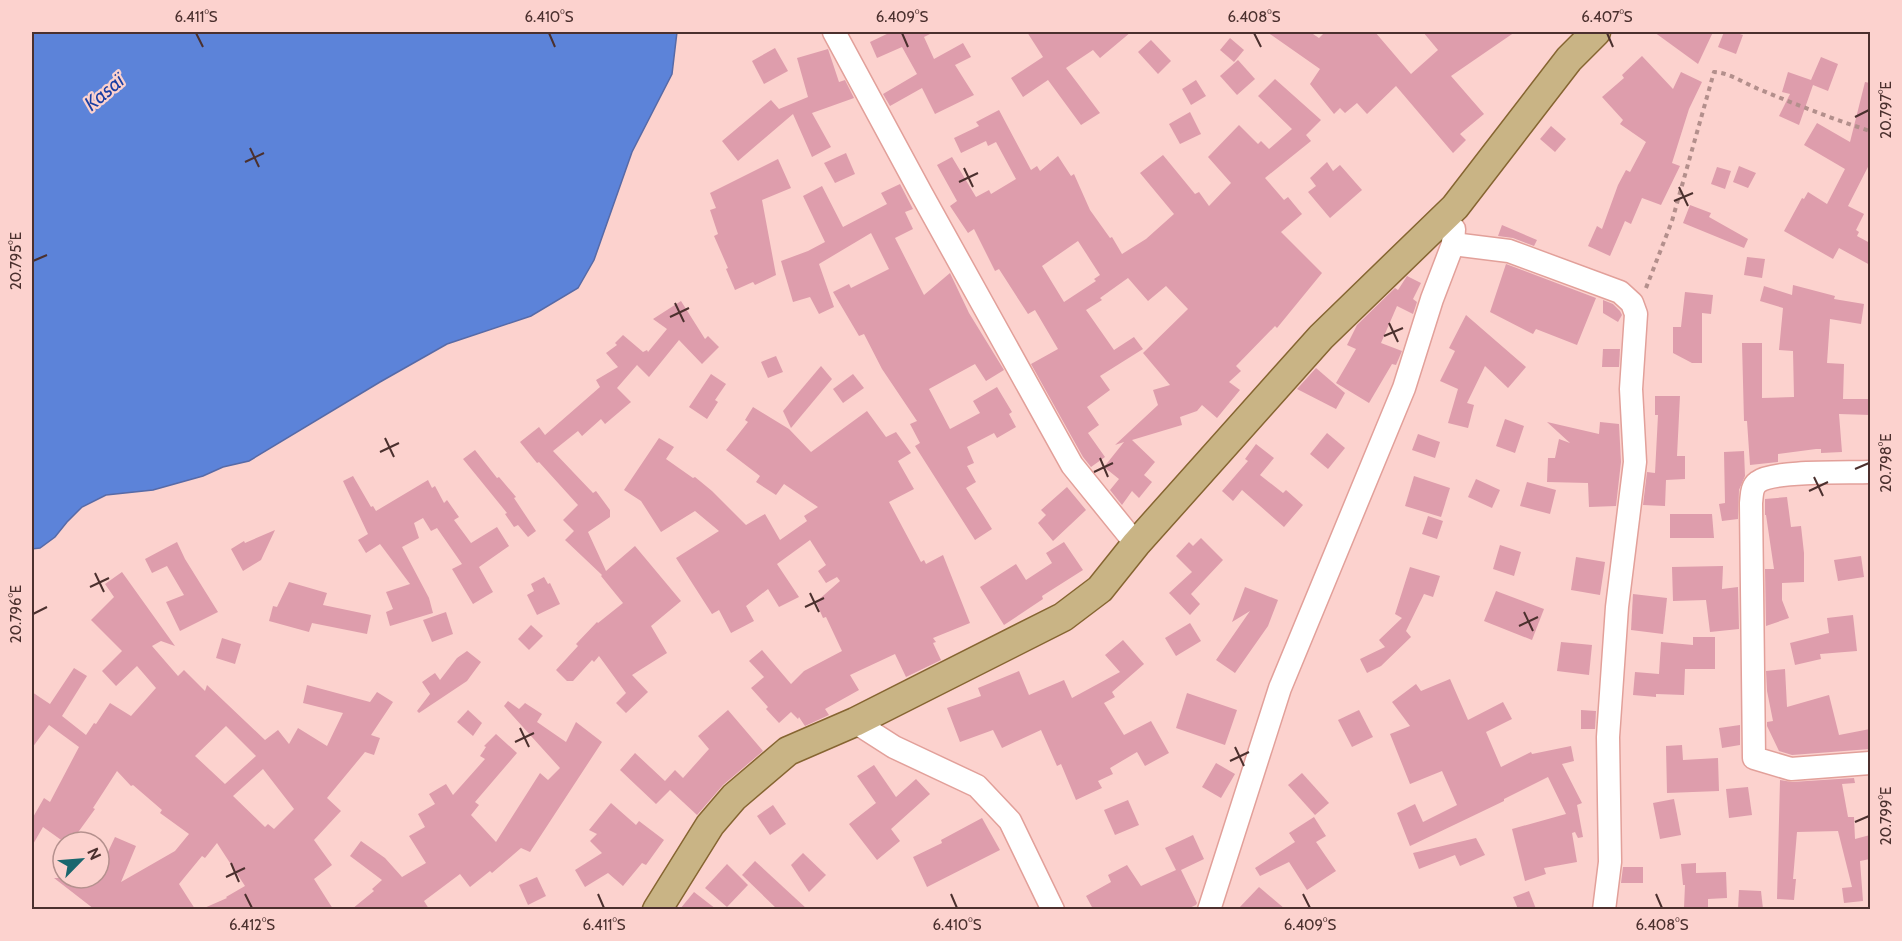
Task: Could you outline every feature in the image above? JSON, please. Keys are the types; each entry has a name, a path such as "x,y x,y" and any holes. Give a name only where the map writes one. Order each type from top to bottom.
{"main road":[{"path":"657,909 710,825 734,797 788,751 855,722 1063,617 1100,589 1136,543 1321,337 1455,207 1569,59 1596,32"}],"street":[{"path":"834,32 1072,465 1136,543"},
{"path":"1209,909 1280,688 1404,388 1432,299 1453,244 1455,207"},
{"path":"1453,244 1509,251 1620,292 1632,303 1636,314 1631,390 1635,462 1617,607 1608,737 1610,862 1604,909"},
{"path":"1870,472 1783,475 1760,480 1753,487 1751,503 1754,758 1791,769 1870,763"},
{"path":"855,722 894,747 978,786 1010,821 1053,909"}],"path":[{"path":"1636,314 1672,221 1714,72 1724,73 1758,89 1870,131"}],"water":[{"name":"Kasaï","path":"32,32 677,32 672,74 632,152 594,260 578,288 531,316 447,344 249,461 153,490 106,495 82,507 55,537 40,548 32,549"}],"building":[{"path":"891,32 934,32 924,37 934,59 963,43 971,57 955,65 974,95 935,114 922,88 890,106 883,94 917,74 902,47 877,58 870,42"},
{"path":"1027,32 1131,32 1100,58 1093,50 1066,68 1100,113 1081,125 1048,80 1023,97 1011,78 1043,57"},
{"path":"1267,32 1310,32 1319,38 1325,32 1375,32 1411,74 1438,50 1423,32 1515,32 1451,76 1484,114 1460,134 1466,140 1453,153 1396,86 1367,114 1357,103 1345,113 1340,108 1334,114 1310,84 1320,69"},
{"path":"1654,32 1713,32 1698,64"},
{"path":"1724,32 1743,35 1736,54 1718,47"},
{"path":"1230,38 1244,50 1234,62 1220,50"},
{"path":"1151,40 1171,61 1158,74 1138,52"},
{"path":"775,48 788,71 764,84 752,61"},
{"path":"828,49 839,82 845,80 854,98 812,113 831,147 812,157 793,114 738,161 722,141 771,100 779,109 808,97 797,58"},
{"path":"1642,56 1673,89 1681,72 1702,82 1689,109 1672,163 1680,166 1661,205 1642,198 1631,224 1625,221 1610,256 1588,246 1597,226 1602,229 1618,185 1626,170 1630,172 1646,142 1620,124 1623,120 1602,97 1624,78 1622,75"},
{"path":"1821,57 1838,64 1828,91 1813,85 1799,125 1779,116 1790,94 1782,92 1788,72 1811,80"},
{"path":"1238,60 1255,79 1237,95 1220,76"},
{"path":"1275,79 1321,120 1306,135 1311,141 1265,178 1284,200 1288,197 1302,214 1281,232 1322,273 1277,328 1275,326 1236,366 1241,371 1229,382 1240,390 1217,418 1202,405 1197,411 1180,417 1182,425 1132,440 1155,462 1144,475 1152,482 1139,498 1132,491 1122,505 1110,490 1119,479 1104,467 1124,442 1115,445 1158,405 1153,390 1170,385 1143,353 1188,309 1166,286 1148,301 1128,278 1086,310 1114,350 1134,337 1143,349 1100,376 1110,390 1087,407 1099,425 1088,433 1105,457 1091,467 1083,457 1031,364 1058,349 1035,310 1028,314 999,269 995,271 974,229 968,233 950,206 957,201 937,165 952,157 976,197 989,190 991,194 1016,179 996,142 988,146 986,141 961,153 954,138 979,126 976,122 999,110 1031,170 1037,166 1040,171 1058,156 1071,176 1074,174 1090,210 1110,238 1112,237 1122,254 1146,239 1174,214 1140,173 1163,155 1195,194 1199,192 1209,206 1231,183 1208,157 1239,125 1258,144 1261,141 1269,149 1292,129 1258,96","holes":["1078,241 1100,275 1094,279 1096,281 1064,302 1042,266"]},
{"path":"1196,80 1206,96 1191,105 1182,89"},
{"path":"1865,82 1870,83 1870,163 1848,206 1864,214 1856,230 1859,232 1857,236 1870,243 1870,265 1839,248 1833,259 1784,231 1802,198 1804,199 1808,192 1827,204 1845,169 1804,145 1817,123 1850,142"},
{"path":"1190,112 1201,134 1180,144 1169,124"},
{"path":"1551,126 1566,139 1555,152 1540,139"},
{"path":"846,153 855,174 835,183 824,163"},
{"path":"778,159 791,188 762,200 776,275 755,285 753,282 735,290 714,236 718,234 710,210 716,208 710,193"},
{"path":"1327,162 1333,171 1340,165 1362,190 1330,218 1308,192 1316,186 1310,178"},
{"path":"1739,166 1756,173 1748,188 1733,182"},
{"path":"1717,167 1731,171 1725,189 1711,184"},
{"path":"900,184 913,209 905,212 913,229 895,238 924,295 950,273 969,313 1004,370 986,381 975,364 929,389 950,429 980,413 973,401 997,387 1012,412 1009,414 1016,427 997,438 994,433 967,447 974,463 967,466 976,482 966,488 992,529 975,540 915,446 920,443 910,424 917,421 882,369 864,334 859,336 833,292 849,284 851,288 889,269 871,233 819,264 834,307 819,314 810,297 793,302 781,261 825,242 803,196 822,186 843,227 887,204 881,193"},
{"path":"1690,205 1711,213 1709,217 1748,239 1744,248 1683,223"},
{"path":"1502,225 1537,240 1534,246 1513,238 1498,236"},
{"path":"1747,257 1765,259 1762,278 1744,275"},
{"path":"1506,264 1596,298 1577,345 1536,329 1533,334 1490,312"},
{"path":"1407,276 1421,283 1413,299 1417,302 1413,314 1397,306 1381,343 1402,351 1396,365 1392,364 1369,403 1336,383 1356,349 1347,345 1357,325 1395,288 1398,290"},
{"path":"1793,285 1835,296 1834,299 1864,304 1861,324 1830,319 1827,363 1844,364 1843,399 1870,399 1870,415 1839,414 1842,452 1821,453 1821,449 1816,449 1778,454 1778,462 1750,465 1747,421 1744,421 1742,343 1762,343 1762,398 1794,397 1793,351 1779,350 1783,308 1760,301 1764,286 1792,295"},
{"path":"1685,292 1713,295 1711,314 1702,313 1702,363 1692,363 1673,353 1673,327 1681,327"},
{"path":"1603,300 1613,304 1620,311 1622,315 1618,322 1603,313"},
{"path":"681,301 705,339 708,336 719,347 702,364 679,340 649,377 637,365 617,388 631,402 605,424 601,419 582,436 578,431 553,451 593,493 596,491 610,510 610,517 588,532 606,571 635,546 681,601 651,626 667,653 632,675 648,692 626,713 616,703 626,693 599,656 594,662 592,660 573,681 567,681 556,670 597,622 623,603 602,575 565,540 574,531 563,520 578,505 520,442 539,427 545,435 600,387 596,380 618,367 606,353 617,345 615,343 623,335 643,352 647,350 648,352 667,329 653,319"},
{"path":"1466,315 1526,367 1508,388 1485,366 1467,403 1474,405 1468,428 1448,423 1458,389 1440,381 1455,351 1449,348"},
{"path":"1603,349 1620,349 1619,367 1602,367"},
{"path":"776,356 783,372 768,378 761,362"},
{"path":"821,366 832,379 791,428 783,411"},
{"path":"1316,368 1345,393 1336,409 1297,389"},
{"path":"711,374 726,384 715,400 718,402 707,419 689,407"},
{"path":"853,374 864,388 843,403 833,389"},
{"path":"1655,396 1680,396 1677,456 1685,456 1685,479 1666,480 1665,506 1643,505 1647,472 1655,473 1658,415 1655,415"},
{"path":"753,407 789,429 811,452 867,411 886,437 896,432 911,453 898,461 914,489 889,502 921,562 924,560 926,564 943,555 970,623 933,638 941,660 906,677 895,654 850,675 859,690 825,709 829,715 805,726 799,717 798,719 791,712 779,723 766,709 768,707 751,688 764,677 749,661 762,650 791,684 804,671 842,651 826,617 823,618 816,602 840,581 837,577 826,583 818,571 826,565 810,540 777,564 799,597 779,607 768,589 746,606 754,621 731,633 719,610 712,614 676,558 719,531 695,511 661,532 641,501 624,490 659,438 674,447 666,459 712,491 746,525 765,514 780,540 807,521 804,516 818,507 784,484 776,495 756,482 760,476 726,450 748,422 745,420"},
{"path":"1505,419 1524,426 1515,453 1496,446"},
{"path":"1547,422 1599,434 1600,422 1619,424 1621,462 1616,506 1589,507 1588,483 1547,482 1548,458 1555,458 1559,439 1570,443"},
{"path":"1327,433 1345,448 1328,469 1310,454"},
{"path":"1418,434 1440,442 1435,458 1412,450"},
{"path":"1256,444 1274,458 1260,475 1283,493 1286,490 1303,505 1284,527 1242,490 1233,501 1222,491 1248,461 1245,459"},
{"path":"475,450 497,478 499,477 516,497 514,498 536,531 528,537 518,525 514,527 505,514 507,513 463,459"},
{"path":"1744,451 1745,476 1739,490 1738,519 1722,521 1719,504 1725,503 1724,452"},
{"path":"353,476 371,507 373,506 376,511 428,480 432,488 435,486 444,503 447,500 459,517 454,520 471,543 497,527 509,546 479,567 493,592 473,604 452,569 462,564 437,528 431,531 423,518 414,523 419,538 402,547 429,598 433,613 390,626 386,612 393,609 386,592 410,584 380,544 366,553 358,540 368,534 343,481"},
{"path":"1414,476 1450,488 1441,517 1405,506"},
{"path":"1476,479 1500,490 1492,508 1468,497"},
{"path":"1527,482 1556,490 1550,514 1520,506"},
{"path":"1067,487 1086,510 1053,541 1038,523 1046,515 1041,510"},
{"path":"1787,497 1791,527 1801,526 1804,582 1782,583 1782,600 1789,618 1766,626 1765,569 1774,569 1765,515 1765,499"},
{"path":"1670,514 1712,514 1714,538 1670,538"},
{"path":"1428,516 1443,521 1437,539 1422,534"},
{"path":"275,530 261,560 243,571 231,549 244,541 245,543"},
{"path":"1201,538 1223,560 1191,594 1200,604 1190,615 1169,593 1192,572 1176,556 1189,542 1193,546"},
{"path":"177,542 218,612 180,631 166,602 184,595 167,566 152,573 145,559"},
{"path":"1064,542 1083,570 1042,596 1043,599 1004,625 980,587 1016,564 1026,580 1052,563 1046,553"},
{"path":"1500,545 1521,552 1514,576 1493,569"},
{"path":"1861,556 1864,577 1838,581 1834,560"},
{"path":"1576,557 1605,562 1600,595 1571,590"},
{"path":"1723,566 1722,589 1738,587 1739,629 1710,632 1706,600 1673,601 1672,567"},
{"path":"1410,567 1440,576 1433,597 1424,594 1406,631 1411,637 1381,666 1367,673 1360,659 1385,647 1379,640 1402,618 1395,614"},
{"path":"122,572 175,646 161,641 152,646 178,676 184,670 205,691 207,685 265,740 278,730 289,744 298,728 327,746 343,713 303,703 307,685 370,702 377,692 393,702 371,735 380,738 374,755 365,752 327,798 341,811 314,840 332,865 314,879 333,909 202,909 227,898 245,886 217,843 205,858 202,856 179,884 195,909 94,909 69,890 111,890 111,846 115,837 136,846 121,882 175,851 189,834 160,813 162,810 133,785 131,786 117,771 80,830 51,830 51,833 43,827 32,846 32,819 44,798 50,802 79,747 49,725 32,748 32,692 50,704 74,668 87,676 62,716 86,735 110,703 131,716 156,688 137,666 116,686 102,671 122,651 91,620 114,597 105,584","holes":["226,726 256,756 225,784 195,756","263,769 294,809 274,829 268,824 265,827 233,796"]},
{"path":"544,577 548,584 550,583 560,604 537,615 527,595 534,591 531,584"},
{"path":"289,582 327,593 323,605 371,615 367,634 312,623 309,632 269,621 273,606 277,607"},
{"path":"1245,587 1278,600 1268,626 1235,673 1216,660 1250,611 1232,622"},
{"path":"1496,591 1544,609 1532,640 1484,621"},
{"path":"1633,594 1667,598 1663,634 1631,630"},
{"path":"446,612 453,634 432,642 423,620"},
{"path":"1853,615 1857,651 1820,654 1821,659 1795,665 1790,643 1829,633 1827,618"},
{"path":"1190,623 1201,641 1176,656 1165,638"},
{"path":"531,625 543,636 529,650 518,639"},
{"path":"1693,637 1715,637 1715,669 1685,669 1684,695 1656,694 1656,697 1633,695 1635,672 1659,674 1661,642 1693,645"},
{"path":"222,638 241,644 235,664 216,658"},
{"path":"1123,640 1144,664 1112,692 1115,697 1104,703 1124,735 1151,721 1169,753 1145,766 1137,752 1110,768 1113,774 1098,781 1102,788 1076,800 1061,764 1057,766 1041,730 1002,748 993,730 960,742 947,708 981,696 978,688 1019,671 1029,695 1064,680 1072,698 1120,672 1105,655"},
{"path":"1561,642 1592,645 1589,675 1557,671"},
{"path":"467,651 481,662 467,681 419,713 417,711 430,694 422,682 435,673 440,680 457,658"},
{"path":"1785,669 1787,707 1829,695 1839,735 1870,729 1870,749 1792,755 1779,751 1767,726 1767,722 1773,721 1766,671"},
{"path":"1450,679 1468,720 1503,702 1512,719 1486,732 1501,767 1531,752 1532,754 1571,746 1574,761 1562,764 1582,803 1577,805 1583,837 1578,838 1575,832 1572,833 1577,862 1544,868 1546,874 1525,881 1512,829 1566,814 1548,777 1410,846 1397,813 1415,804 1423,822 1457,805 1442,771 1410,784 1390,734 1410,726 1392,702 1416,684 1421,691"},
{"path":"1187,693 1237,710 1225,745 1176,728"},
{"path":"508,701 519,709 525,703 542,714 537,722 566,742 576,722 602,742 530,852 521,848 492,873 490,871 470,887 460,874 424,901 429,909 352,909 374,891 372,889 382,880 350,856 361,841 385,858 402,877 426,863 409,836 425,827 418,814 435,804 429,794 446,784 453,795 485,759 480,756 486,747 484,746 496,734 517,753 475,802 479,805 471,815 496,842 540,773 548,780 560,768 504,706"},
{"path":"468,710 482,723 473,736 457,722"},
{"path":"728,710 763,751 723,785 697,815 670,790 656,804 620,770 635,753 665,781 675,770 683,778 709,749 698,736"},
{"path":"1359,710 1373,737 1352,747 1338,720"},
{"path":"1581,710 1596,711 1595,729 1581,729"},
{"path":"1740,725 1740,745 1722,748 1719,728"},
{"path":"1682,745 1683,760 1718,758 1719,791 1667,793 1666,746"},
{"path":"1216,763 1235,774 1221,798 1202,787"},
{"path":"874,765 896,797 916,779 930,794 891,829 900,841 877,860 849,824 876,803 857,776"},
{"path":"1302,773 1329,803 1315,815 1288,785"},
{"path":"1854,778 1855,783 1842,784 1848,817 1854,817 1855,839 1870,835 1870,859 1860,861 1863,901 1844,903 1842,888 1852,887 1838,831 1797,832 1793,879 1796,879 1794,900 1777,899 1780,780 1792,782"},
{"path":"1748,787 1752,815 1729,818 1726,789"},
{"path":"1674,799 1681,835 1660,839 1653,803"},
{"path":"1128,800 1139,825 1115,835 1104,810"},
{"path":"611,803 636,825 639,821 664,840 646,865 642,863 623,886 608,873 585,887 575,870 602,853 590,841 597,834 589,830"},
{"path":"773,805 786,824 770,835 757,816"},
{"path":"1314,817 1326,836 1316,842 1336,871 1307,890 1289,862 1260,876 1255,868 1295,842 1289,833"},
{"path":"982,818 1000,850 927,887 913,857 942,843 941,840"},
{"path":"1193,835 1204,859 1181,870 1196,905 1187,909 1093,909 1086,896 1111,882 1108,875 1127,865 1141,886 1176,870 1165,848"},
{"path":"1476,838 1485,855 1460,866 1455,855 1419,869 1413,853"},
{"path":"803,853 826,875 809,892 791,865"},
{"path":"755,861 807,909 777,909 742,875"},
{"path":"1696,863 1696,873 1726,872 1727,898 1708,899 1708,909 1684,908 1685,885 1683,885 1681,864"},
{"path":"727,864 748,885 727,907 705,888"},
{"path":"1623,867 1643,867 1643,883 1621,883"},
{"path":"537,877 546,896 528,905 519,885"},
{"path":"1259,887 1285,909 1238,909"},
{"path":"1739,890 1761,891 1763,909 1738,909"},
{"path":"1529,891 1536,909 1518,909 1513,897"},
{"path":"694,892 716,909 680,909"}]}
